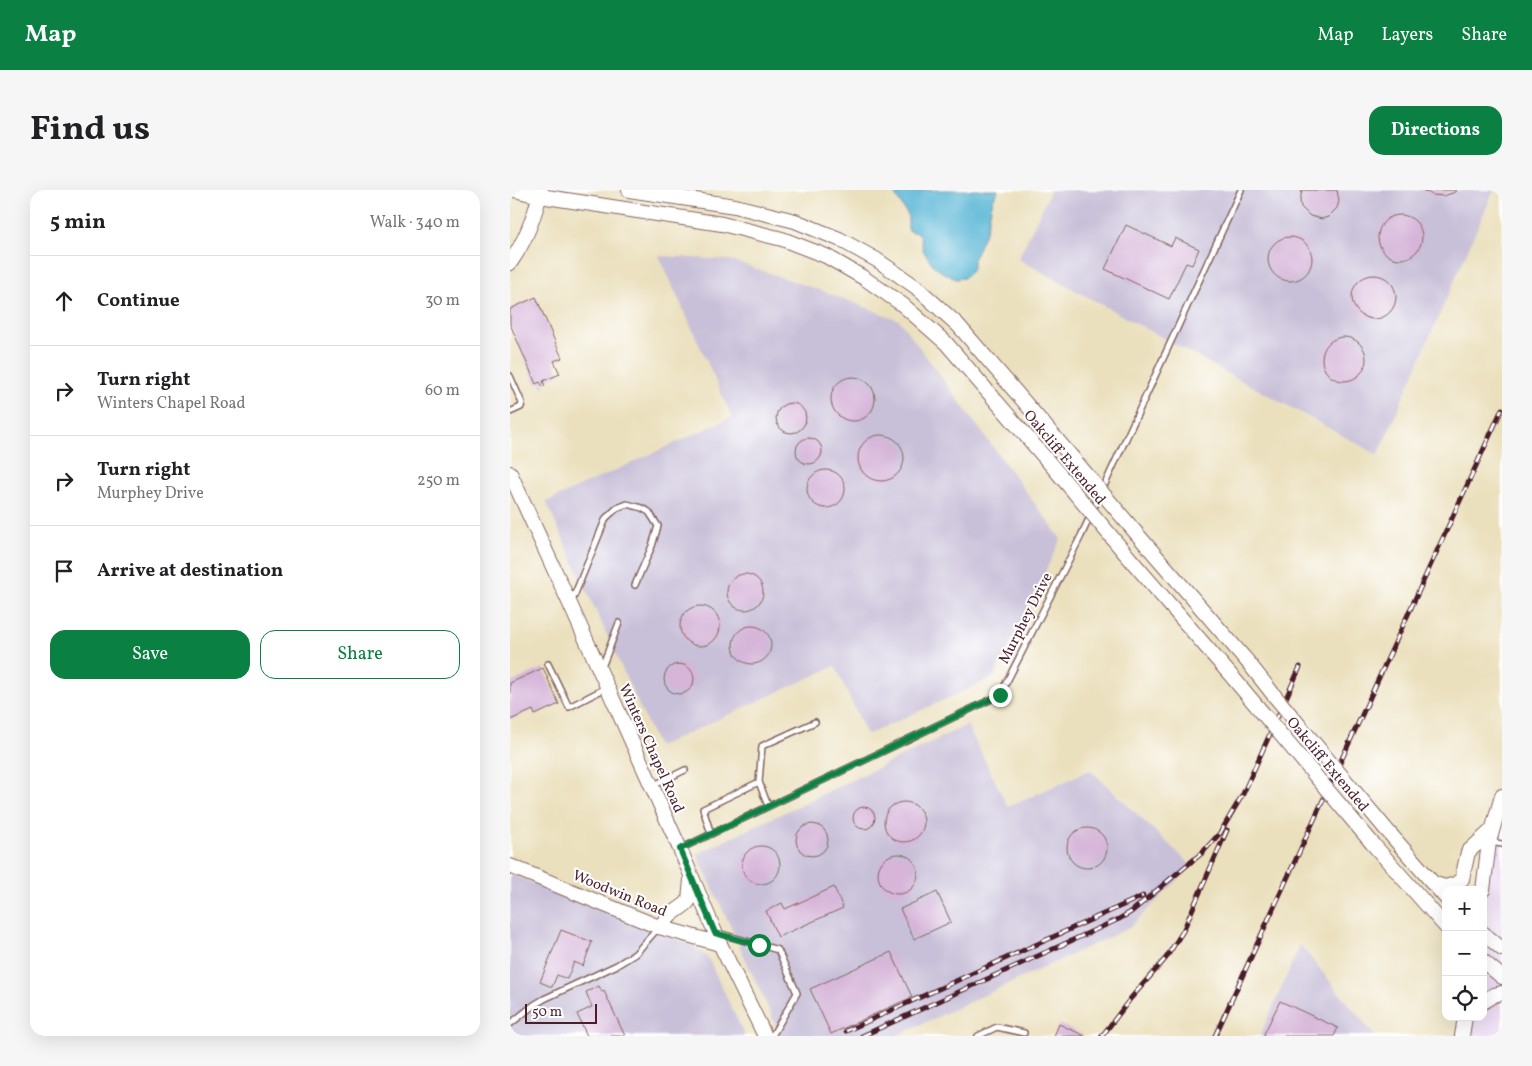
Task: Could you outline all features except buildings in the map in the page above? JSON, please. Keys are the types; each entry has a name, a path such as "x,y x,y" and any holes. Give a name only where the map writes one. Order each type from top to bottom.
{"main road":[{"path":"510,263 518,251 536,209 540,193 514,190"},
{"name":"Oakcliff Extended","path":"629,190 735,206 795,221 839,239 877,260 916,287 958,325 1247,661 1272,694 1442,894"},
{"name":"Oakcliff Extended","path":"540,193 722,224 782,239 826,256 864,278 903,305 946,343 1372,843 1442,922"},
{"name":"Winters Chapel Road","path":"510,472 680,849 717,938 765,1036"},
{"path":"1484,886 1495,839 1502,796"},
{"path":"1432,883 1445,887 1456,884 1462,879 1468,852 1495,839"},
{"name":"Woodwin Road","path":"510,866 659,927 717,938"},
{"path":"659,927 689,900 691,877"},
{"path":"1487,936 1502,949"},
{"path":"1487,964 1502,976"},
{"path":"1487,1000 1502,993"}],"lane":[{"name":"Murphey Drive","path":"680,849 1000,695 1081,536 1241,190"},
{"path":"510,376 522,403 521,406 510,412"},
{"path":"570,604 606,518 617,508 627,504 649,512 658,526 652,546 635,585"},
{"path":"600,672 619,623"},
{"path":"548,664 569,707 607,688"},
{"path":"768,806 759,782 762,746 815,722"},
{"path":"651,786 685,770"},
{"path":"711,834 703,809 759,782"},
{"path":"510,1024 534,1004 617,965 635,954 659,927"},
{"path":"717,938 778,950 797,993 772,1036"},
{"path":"978,1036 997,1027 1024,1033"}],"shaded area":[{"path":"1051,190 1494,190 1378,455 1018,259"},
{"path":"659,256 730,260 825,292 899,320 1061,539 994,677 867,735 835,666 658,747 546,502 732,417"},
{"path":"967,725 1008,807 1090,770 1192,866 1129,928 896,1036 781,1036 697,854"},
{"path":"1502,810 1502,1036 1466,1036 1468,1021 1487,1021 1487,886 1484,886"},
{"path":"510,874 692,945 708,958 745,1036 510,1036"},
{"path":"1300,945 1375,1036 1260,1036"}],"water":[{"path":"892,190 998,190 993,200 986,231 973,260 973,269 964,278 956,279 934,266 923,250 920,235 908,229 908,215"}],"railway":[{"path":"1215,1036 1502,409"},
{"path":"862,1036 1119,919 1131,912 1202,853 1220,833 1243,794 1300,667"},
{"path":"1102,1036 1131,998 1166,958 1183,931 1227,830"},
{"path":"846,1031 1143,896"}],"route":[{"path":"759,945 715,933 680,849 1000,695"}]}
